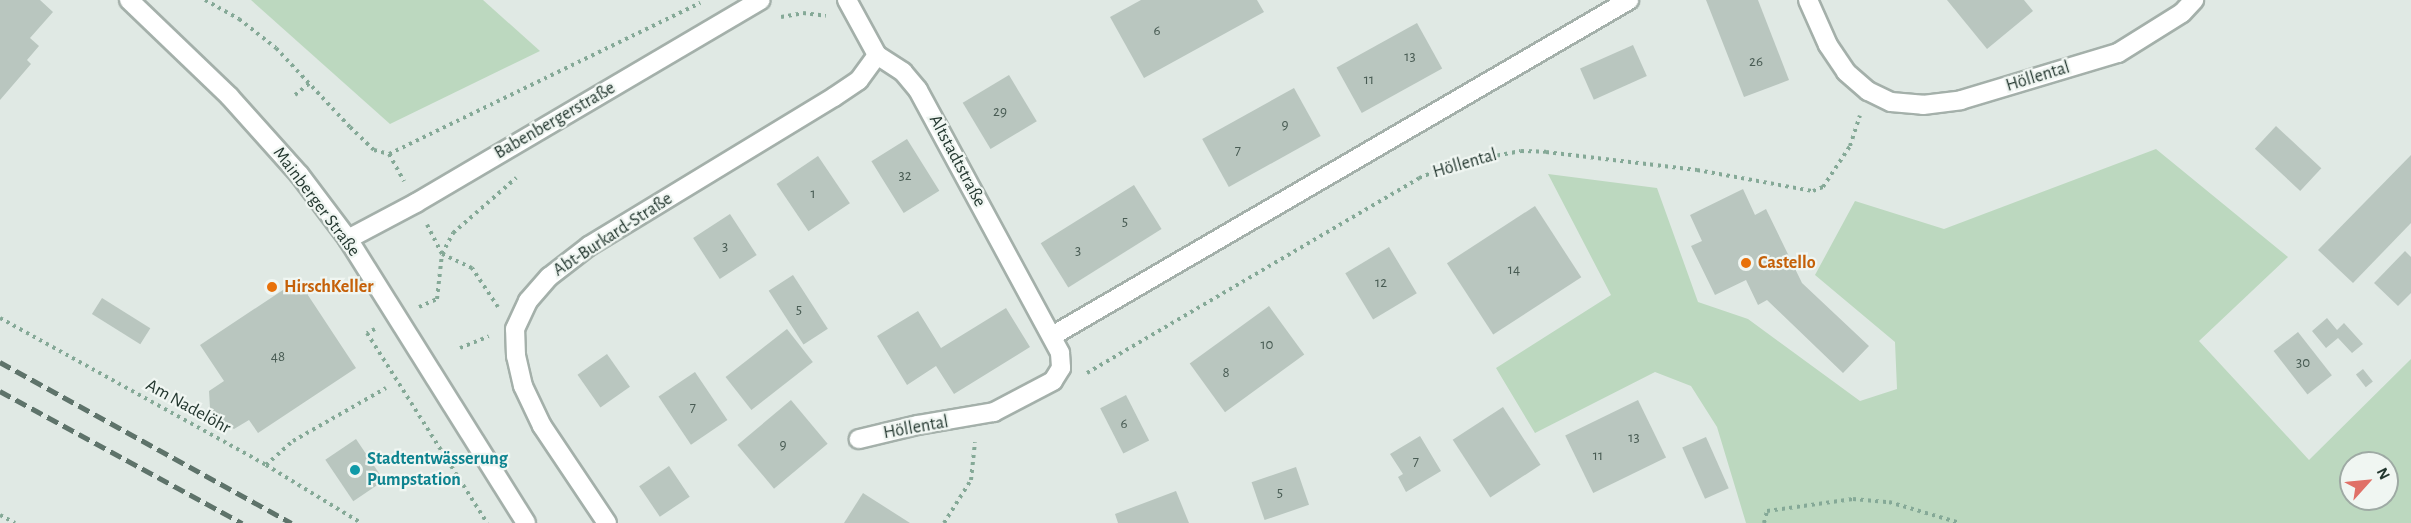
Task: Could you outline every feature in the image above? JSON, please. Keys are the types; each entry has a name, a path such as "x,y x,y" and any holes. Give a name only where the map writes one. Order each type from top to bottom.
{"street":[{"name":"Mainberger Straße","path":"129,0 257,126 348,239 526,523"},
{"name":"Babenbergerstraße","path":"348,239 416,203 761,0"},
{"path":"1053,381 1061,368 1060,353 1052,336 1629,0"},
{"name":"Höllental","path":"1808,0 1828,45 1846,72 1868,91 1891,102 1923,105 1961,100 2118,53 2182,13 2193,0"},
{"name":"Altstadtstraße","path":"848,2 877,55 903,72 918,90 1052,336"},
{"name":"Abt-Burkard-Straße","path":"607,523 542,426 523,386 516,356 515,329 528,301 549,277 589,246 859,80 877,55"},
{"name":"Höllental","path":"859,439 917,425 973,418 994,412 1053,381"}],"path":[{"path":"205,0 239,19 276,48 374,150 388,154 706,0"},
{"path":"775,21 803,13 822,19 848,2"},
{"path":"295,95 310,83"},
{"name":"Höllental","path":"1053,381 1069,383 1419,178 1453,164 1501,154 1546,152 1697,170 1813,191 1823,187 1850,146 1868,91"},
{"path":"388,154 442,254 472,268 495,303"},
{"path":"437,299 442,254 453,233 520,174"},
{"name":"Am Nadelöhr","path":"0,318 266,465 361,523"},
{"path":"367,333 488,523"},
{"path":"266,465 294,441 386,388"},
{"name":"Höllental","path":"944,523 971,480 976,446 973,418"},
{"path":"1764,523 1767,511 1853,499 1889,502 1960,523"},
{"path":"0,515 15,523"}],"green space":[{"path":"251,0 483,0 540,51 390,124"},
{"path":"2156,149 2288,257 2199,341 2309,460 2411,359 2411,523 1746,523 1717,427 1691,386 1655,372 1535,433 1496,368 1611,295 1548,174 1657,188 1698,302 1748,319 1860,401 1897,389 1895,342 1815,275 1855,201 1944,229"}],"building":[{"path":"0,0 40,0 53,12 30,38 39,46 27,60 31,64 0,100"},
{"path":"1141,0 1257,0 1264,12 1144,78 1110,17"},
{"path":"1706,0 1758,0 1789,80 1744,97"},
{"path":"1947,0 2024,0 2033,11 1987,49"},
{"path":"1417,23 1442,68 1362,113 1337,68"},
{"path":"1633,45 1647,76 1594,100 1580,69"},
{"path":"1009,75 1037,121 991,149 963,103"},
{"path":"1294,88 1321,136 1229,187 1202,139"},
{"path":"2276,126 2321,168 2300,191 2255,149"},
{"path":"907,139 939,191 904,213 871,161"},
{"path":"2411,155 2411,223 2353,283 2318,250"},
{"path":"818,156 850,203 808,231 777,184"},
{"path":"1134,185 1162,229 1068,287 1041,243"},
{"path":"1743,189 1755,215 1766,209 1802,283 1869,346 1843,373 1767,300 1758,305 1746,280 1715,295 1691,246 1702,241 1690,215"},
{"path":"1535,206 1581,277 1493,334 1447,263"},
{"path":"730,214 757,255 720,279 693,238"},
{"path":"1389,247 1417,293 1373,320 1345,273"},
{"path":"2405,251 2411,257 2411,293 2398,306 2374,283"},
{"path":"793,275 828,329 804,344 769,291"},
{"path":"298,280 356,368 258,433 249,420 234,429 219,421 210,408 209,391 224,381 200,345"},
{"path":"102,298 150,328 140,344 92,314"},
{"path":"1269,306 1304,355 1225,412 1190,364"},
{"path":"1006,308 1030,347 954,394 936,366 907,385 877,336 918,311 941,348"},
{"path":"2327,318 2337,330 2344,323 2363,344 2352,353 2338,338 2326,348 2312,331"},
{"path":"787,329 813,362 751,410 726,377"},
{"path":"2298,332 2332,375 2307,394 2274,351"},
{"path":"607,354 630,387 600,407 578,375"},
{"path":"2363,369 2373,382 2366,387 2356,375"},
{"path":"695,372 727,420 691,445 659,397"},
{"path":"1126,395 1149,440 1123,454 1100,408"},
{"path":"791,400 828,444 774,489 737,445"},
{"path":"1638,400 1666,458 1593,493 1565,436"},
{"path":"1503,407 1541,465 1490,498 1453,440"},
{"path":"1420,436 1441,471 1406,492 1398,477 1403,474 1390,454"},
{"path":"1706,437 1729,488 1705,499 1682,448"},
{"name":"Stadtentwässerung Pumpstation","path":"356,439 384,480 353,501 325,460"},
{"path":"669,466 690,497 660,517 639,486"},
{"path":"1296,467 1309,505 1265,520 1252,482"},
{"path":"1176,491 1189,523 1118,523 1115,514"},
{"path":"863,493 910,523 844,523"}],"railway":[{"path":"0,362 292,523"},
{"path":"0,391 242,523"}],"place":[{"name":"Castello","path":"1746,263"},
{"name":"HirschKeller","path":"272,287"},
{"name":"Stadtentwässerung Pumpstation","path":"355,470"}]}
